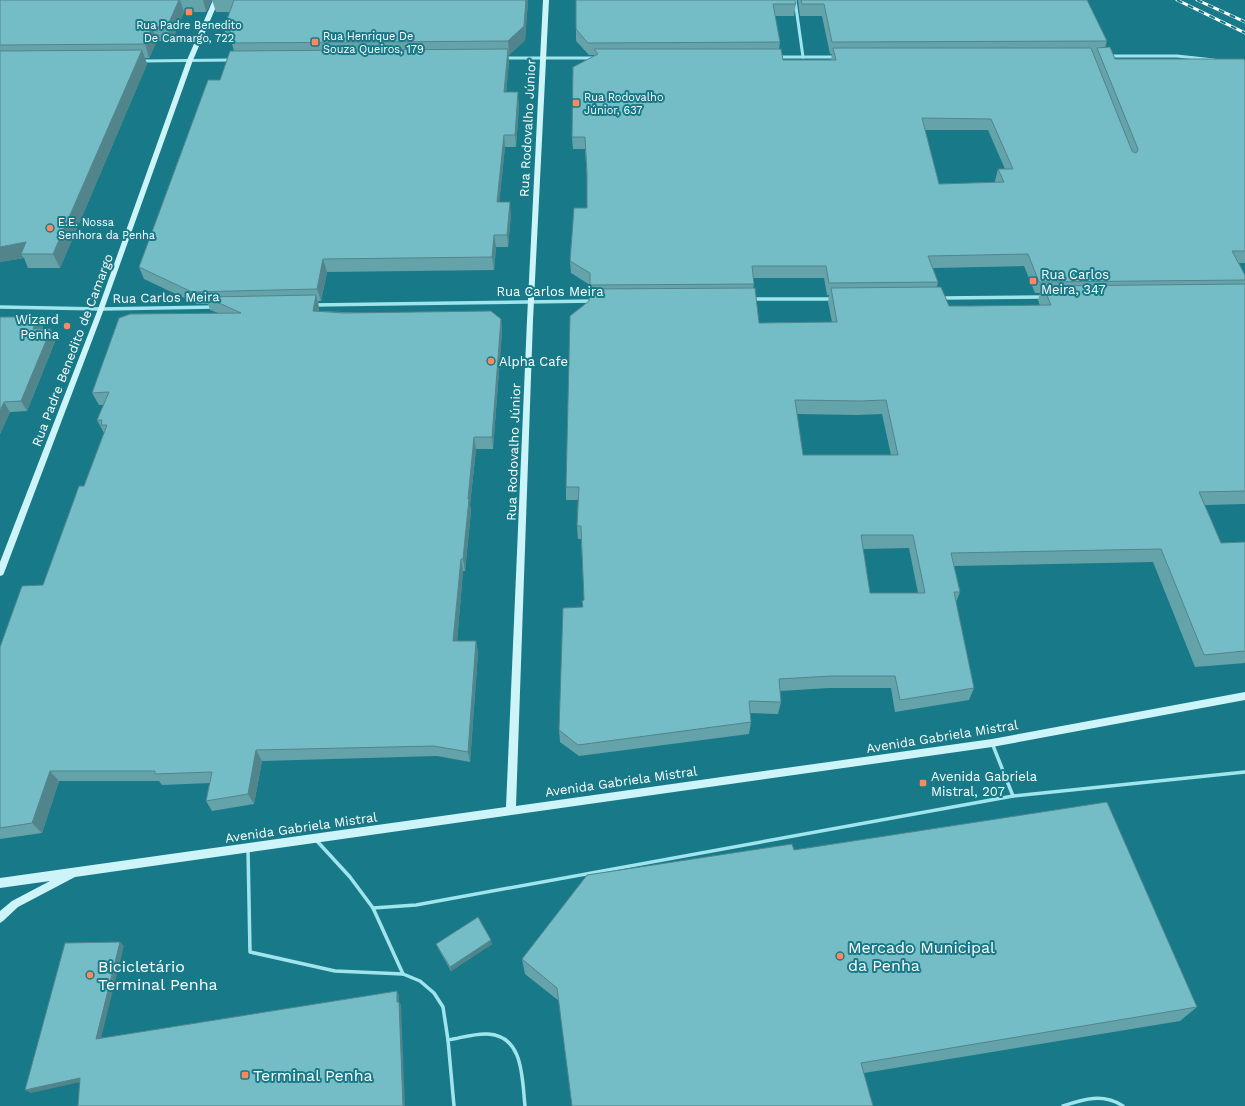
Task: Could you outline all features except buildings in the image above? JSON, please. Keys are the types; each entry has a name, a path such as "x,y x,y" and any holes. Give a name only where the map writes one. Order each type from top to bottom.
{"main road":[{"name":"Rua Padre Benedito de Camargo","path":"0,573 101,309 190,60 216,0"},
{"name":"Rua Rodovalho Júnior","path":"511,809 531,301 546,0"},
{"name":"Avenida Gabriela Mistral","path":"0,883 511,809 992,743 1245,696"},
{"path":"0,918 15,904 78,872"}],"street":[{"path":"795,0 803,57"},
{"path":"1103,56 1177,56 1207,58 1222,62"},
{"path":"772,57 843,57"},
{"path":"504,58 601,58"},
{"path":"138,61 235,60"},
{"path":"939,298 1050,296"},
{"path":"748,299 836,298"},
{"name":"Rua Carlos Meira","path":"306,305 598,301"},
{"name":"Rua Carlos Meira","path":"0,307 101,309 220,306"}],"lane":[{"path":"992,743 1013,796"},
{"path":"373,908 416,905 1013,796 1245,772"},
{"path":"314,838 350,877 373,908 403,974"},
{"path":"248,848 250,952 335,971 403,974 420,981 434,993 443,1007 448,1040 454,1106"},
{"path":"448,1040 490,1033 504,1037 514,1046 519,1060 525,1106"},
{"path":"1063,1106 1089,1098 1103,1096 1117,1101 1124,1106"}],"railway":[{"path":"1177,0 1245,33"},
{"path":"1197,0 1245,22"}],"place":[{"name":"Rua Padre Benedito De Camargo, 722","path":"189,12"},
{"name":"Rua Henrique De Souza Queiros, 179","path":"315,42"},
{"name":"Rua Rodovalho Júnior, 637","path":"576,103"},
{"name":"E.E. Nossa Senhora da Penha","path":"50,228"},
{"name":"Rua Carlos Meira, 347","path":"1033,281"},
{"name":"Wizard Penha","path":"67,326"},
{"name":"Alpha Cafe","path":"491,361"},
{"name":"Avenida Gabriela Mistral, 207","path":"923,783"},
{"name":"Mercado Municipal da Penha","path":"840,956"},
{"name":"Bicicletário Terminal Penha","path":"90,975"},
{"name":"Terminal Penha","path":"245,1075"}]}
